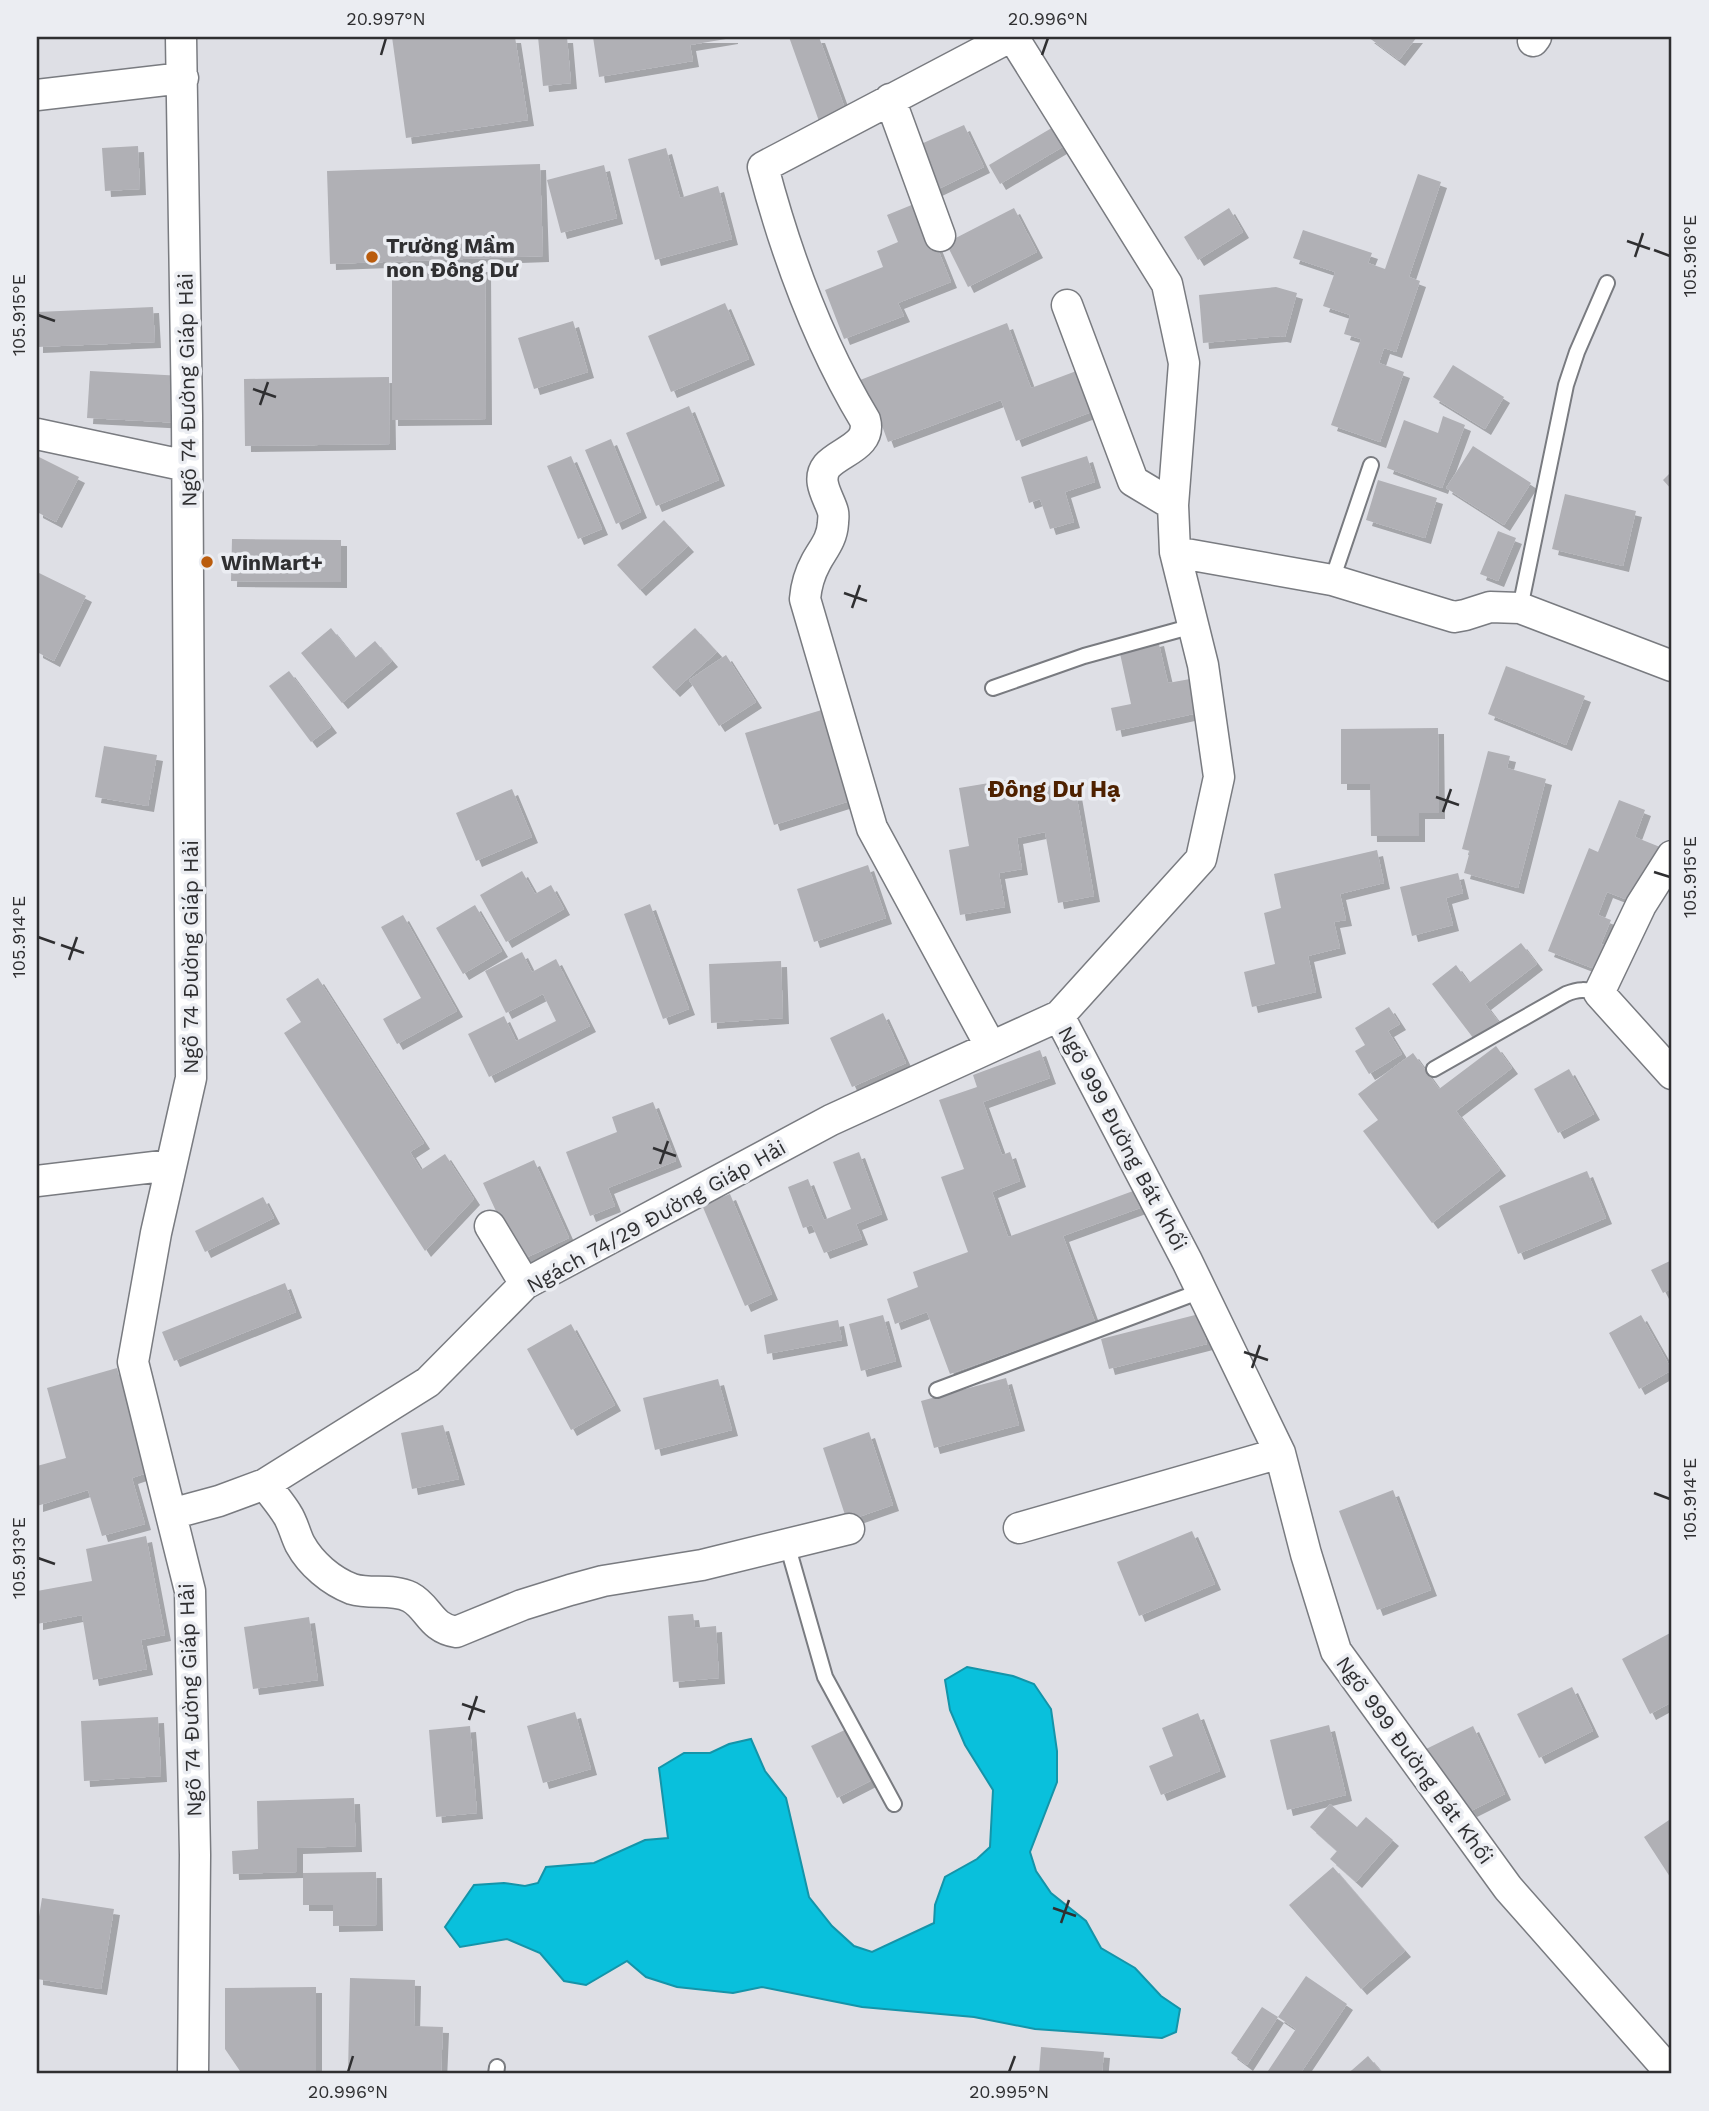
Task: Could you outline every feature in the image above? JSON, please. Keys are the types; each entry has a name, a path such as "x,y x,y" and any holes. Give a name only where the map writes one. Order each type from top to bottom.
{"street":[{"name":"Ngõ 74 Đường Giáp Hải","path":"181,37 191,1078 156,1233 133,1362 190,1591 195,1855 193,2074"},
{"path":"990,1047 872,828 805,599 816,563 832,533 833,511 825,496 823,474 827,467 861,440 867,427 815,321 782,231 763,167 1011,37"},
{"name":"Ngõ 999 Đường Bát Khối","path":"1011,37 1167,284 1184,363 1173,505 1175,552 1203,665 1219,777 1201,859 1059,1016 1201,1291 1280,1452 1306,1553 1336,1651 1508,1888 1672,2074"},
{"path":"37,95 183,78"},
{"path":"890,99 940,236"},
{"path":"1067,305 1133,481 1173,505"},
{"path":"37,434 187,466"},
{"path":"1175,552 1332,579 1454,617 1490,607 1520,608 1672,666"},
{"path":"1672,856 1641,905 1599,993 1672,1074"},
{"name":"Ngách 74/29 Đường Giáp Hải","path":"171,1514 219,1501 265,1484 428,1382 525,1284 831,1120 1059,1016"},
{"path":"37,1181 171,1165"},
{"path":"490,1226 525,1284"},
{"path":"1019,1528 1280,1452"},
{"path":"265,1484 288,1516 301,1545 314,1563 329,1576 360,1591 407,1595 445,1630 456,1632 522,1605 603,1581 702,1565 849,1529"}],"lane":[{"path":"1520,608 1566,386 1577,352 1607,283"},
{"path":"1332,579 1371,465"},
{"path":"993,688 1084,656 1193,625"},
{"path":"1434,1069 1566,993 1588,989 1599,993"},
{"path":"937,1390 1201,1291"},
{"path":"787,1544 825,1677 894,1804"}],"water":[{"path":"967,1667 1013,1676 1034,1684 1051,1709 1057,1751 1057,1782 1030,1852 1036,1871 1051,1893 1086,1921 1101,1948 1135,1968 1161,1996 1180,2009 1176,2032 1162,2038 1035,2029 974,2017 862,2007 762,1987 733,1993 677,1987 646,1977 627,1961 586,1985 564,1981 540,1953 507,1939 460,1947 445,1927 474,1885 504,1883 525,1886 538,1883 546,1867 594,1863 645,1840 668,1838 659,1768 684,1753 710,1753 729,1744 751,1739 765,1771 786,1798 809,1897 832,1926 854,1946 872,1952 934,1923 935,1905 945,1877 977,1859 990,1847 993,1790 965,1745 950,1710 945,1680"}],"building":[{"path":"392,37 515,37 528,120 406,138"},
{"path":"538,37 567,37 571,83 543,86"},
{"path":"593,37 732,38 690,45 693,61 599,77"},
{"path":"789,37 819,37 847,114 820,124"},
{"path":"1368,37 1417,37 1399,60"},
{"path":"964,125 984,167 932,192 912,148"},
{"path":"1055,126 1066,145 1000,184 989,165"},
{"path":"138,146 140,189 105,191 102,148"},
{"path":"666,148 680,198 718,186 732,239 655,260 628,159"},
{"path":"540,164 543,256 330,264 327,171"},
{"path":"604,165 617,218 561,233 547,180"},
{"path":"1418,174 1441,182 1409,277 1420,281 1396,352 1384,348 1379,363 1404,372 1380,442 1331,425 1361,339 1344,334 1350,315 1323,306 1335,272 1293,258 1303,230 1372,253 1368,263 1385,269"},
{"path":"919,202 951,282 898,303 904,316 844,339 825,290 883,267 877,251 898,242 887,215"},
{"path":"1014,208 1037,252 968,287 946,243"},
{"path":"1229,208 1243,232 1198,260 1184,237"},
{"path":"485,266 486,419 392,420 392,267"},
{"path":"1276,287 1297,293 1285,337 1203,343 1199,295"},
{"path":"725,303 749,359 671,392 648,336"},
{"path":"153,307 155,342 37,347 37,312"},
{"path":"573,321 588,372 534,389 518,338"},
{"path":"1007,323 1031,388 1079,370 1094,411 1016,441 1001,400 888,442 874,404 865,407 855,382"},
{"path":"1453,365 1504,397 1485,429 1433,397"},
{"path":"90,371 183,376 181,423 87,418"},
{"path":"389,377 390,444 245,446 244,379"},
{"path":"689,406 719,480 656,506 626,433"},
{"path":"1443,416 1465,425 1442,488 1387,468 1404,420 1438,433"},
{"path":"611,439 641,512 616,524 585,450"},
{"path":"1473,446 1531,483 1504,525 1446,488"},
{"path":"37,456 79,477 56,522 37,512"},
{"path":"571,456 602,529 578,539 547,466"},
{"path":"1087,456 1095,482 1065,492 1074,522 1050,529 1040,499 1029,503 1021,477"},
{"path":"1672,471 1672,490 1663,480"},
{"path":"1378,480 1437,498 1425,538 1366,520"},
{"path":"1565,494 1636,511 1623,566 1552,549"},
{"path":"664,520 688,546 640,590 617,565"},
{"path":"1498,531 1516,538 1498,581 1480,574"},
{"path":"232,539 341,540 341,582 231,581"},
{"path":"37,572 86,596 54,661 37,652"},
{"path":"331,628 355,658 375,641 392,661 342,703 301,653"},
{"path":"695,628 717,652 674,691 652,667"},
{"path":"1158,640 1168,683 1190,679 1198,713 1116,731 1111,708 1131,704 1119,649"},
{"path":"726,655 756,702 719,726 689,680"},
{"path":"1506,666 1585,696 1566,745 1488,714"},
{"path":"289,671 331,727 311,742 269,686"},
{"path":"825,709 853,800 774,825 745,733"},
{"path":"1438,728 1439,813 1419,813 1419,836 1371,836 1370,784 1341,784 1341,729"},
{"path":"104,746 157,755 148,806 95,797"},
{"path":"1488,751 1510,756 1507,768 1546,779 1518,888 1464,873 1470,851 1462,849"},
{"path":"1007,780 1009,793 1074,781 1094,896 1058,903 1045,832 1017,838 1022,869 999,873 1005,907 960,915 949,850 969,846 959,788"},
{"path":"512,789 532,837 476,861 456,813"},
{"path":"1619,800 1645,810 1635,837 1660,847 1638,904 1607,892 1598,915 1611,920 1601,944 1614,949 1605,973 1548,951 1589,848 1598,852"},
{"path":"1377,850 1384,883 1340,894 1346,920 1334,922 1340,948 1308,956 1316,992 1252,1007 1244,972 1275,964 1264,913 1281,908 1274,874"},
{"path":"868,865 886,918 814,942 797,889"},
{"path":"522,871 535,894 551,885 564,909 506,942 480,895"},
{"path":"1458,873 1463,893 1446,898 1453,925 1412,936 1400,887"},
{"path":"650,904 689,1009 663,1019 624,914"},
{"path":"475,905 502,951 463,974 436,928"},
{"path":"403,915 457,1011 397,1044 383,1019 421,998 381,927"},
{"path":"1521,943 1537,964 1485,1004 1501,1025 1477,1043 1432,984 1456,965 1469,983"},
{"path":"522,952 532,972 556,959 590,1026 489,1077 468,1034 504,1016 516,1041 556,1021 543,994 506,1013 485,971"},
{"path":"781,961 783,1018 711,1023 709,964"},
{"path":"318,978 424,1143 410,1152 421,1170 445,1154 474,1199 425,1251 284,1033 301,1022 286,999"},
{"path":"1389,1007 1400,1024 1388,1031 1402,1054 1369,1074 1355,1051 1365,1045 1355,1028"},
{"path":"883,1013 906,1063 852,1087 830,1038"},
{"path":"1496,1046 1512,1068 1456,1111 1500,1170 1432,1223 1363,1131 1378,1120 1358,1094 1413,1053 1439,1089"},
{"path":"1040,1050 1050,1078 983,1102 1002,1155 1010,1152 1020,1181 992,1192 1008,1237 1133,1191 1140,1208 1063,1236 1095,1322 950,1374 927,1312 895,1324 887,1299 918,1287 913,1272 968,1252 941,1177 964,1169 939,1100 977,1087 973,1075"},
{"path":"1569,1069 1594,1114 1558,1133 1534,1089"},
{"path":"653,1102 676,1161 608,1188 615,1206 590,1216 566,1152 617,1132 612,1117"},
{"path":"859,1152 882,1214 856,1224 862,1239 824,1253 812,1225 803,1228 788,1187 808,1179 824,1220 851,1209 833,1162"},
{"path":"534,1160 569,1238 519,1261 483,1183"},
{"path":"1587,1171 1606,1218 1518,1254 1499,1206"},
{"path":"730,1194 772,1294 745,1306 702,1205"},
{"path":"263,1197 274,1218 205,1252 195,1231"},
{"path":"1672,1260 1672,1288 1663,1293 1651,1270"},
{"path":"285,1283 296,1312 174,1361 162,1332"},
{"path":"1199,1314 1207,1344 1109,1369 1101,1339"},
{"path":"883,1315 896,1361 861,1371 849,1324"},
{"path":"1641,1315 1672,1370 1639,1389 1609,1333"},
{"path":"838,1320 842,1340 767,1354 764,1335"},
{"path":"571,1324 615,1405 571,1430 527,1349"},
{"path":"117,1368 147,1473 132,1478 145,1524 102,1536 88,1490 37,1506 37,1466 66,1458 47,1388"},
{"path":"1006,1378 1019,1425 934,1448 921,1401"},
{"path":"718,1379 732,1430 655,1450 643,1398"},
{"path":"443,1425 459,1479 412,1489 401,1433"},
{"path":"869,1432 893,1505 847,1521 823,1448"},
{"path":"1393,1490 1431,1590 1377,1610 1339,1511"},
{"path":"1192,1531 1215,1584 1139,1616 1117,1562"},
{"path":"146,1536 165,1635 141,1640 147,1669 93,1680 82,1615 37,1624 37,1591 92,1581 86,1549"},
{"path":"693,1614 695,1628 716,1626 719,1678 673,1682 668,1616"},
{"path":"309,1617 318,1680 253,1689 244,1627"},
{"path":"1672,1632 1672,1702 1650,1714 1622,1659"},
{"path":"1572,1687 1593,1731 1539,1758 1517,1714"},
{"path":"575,1712 591,1769 543,1783 527,1726"},
{"path":"1198,1713 1220,1771 1161,1795 1149,1766 1173,1756 1162,1728"},
{"path":"158,1717 161,1776 84,1781 81,1721"},
{"path":"1329,1725 1346,1795 1287,1810 1270,1740"},
{"path":"470,1726 477,1813 436,1817 429,1730"},
{"path":"1473,1726 1505,1794 1471,1811 1424,1750"},
{"path":"851,1727 876,1778 837,1798 811,1746"},
{"path":"354,1798 356,1846 297,1848 297,1872 233,1874 232,1851 258,1849 257,1801"},
{"path":"1330,1804 1357,1827 1366,1817 1393,1840 1356,1882 1330,1859 1337,1851 1310,1827"},
{"path":"1672,1818 1672,1880 1644,1837"},
{"path":"1333,1867 1405,1951 1361,1989 1289,1905"},
{"path":"376,1872 377,1925 333,1926 333,1905 303,1905 303,1873"},
{"path":"42,1898 114,1909 101,1989 37,1979 37,1929"},
{"path":"1306,1976 1347,2004 1300,2074 1266,2074 1296,2029 1278,2017"},
{"path":"350,1978 415,1980 414,2026 443,2027 441,2074 348,2074"},
{"path":"316,1987 316,2074 242,2074 225,2049 225,1988"},
{"path":"1262,2007 1278,2017 1247,2065 1231,2053"},
{"path":"1041,2047 1104,2052 1102,2074 1039,2074"},
{"path":"1368,2056 1383,2074 1346,2074 1352,2070"}],"place":[{"name":"Trường Mầm non Đông Dư","path":"372,257"},
{"name":"WinMart+","path":"207,562"}],"district":[{"name":"Đông Dư Hạ","path":"1054,789"}]}
